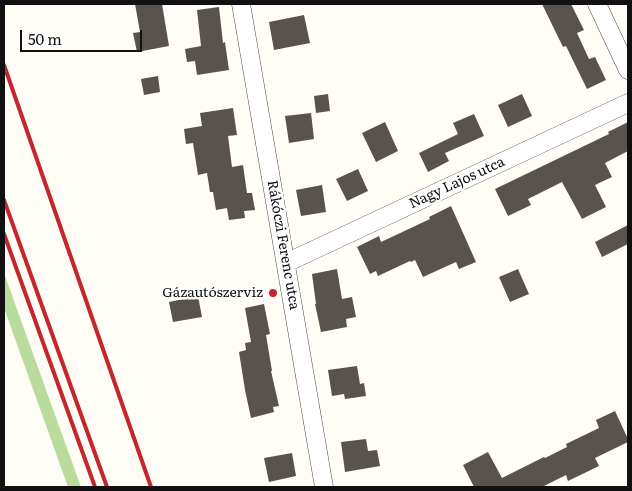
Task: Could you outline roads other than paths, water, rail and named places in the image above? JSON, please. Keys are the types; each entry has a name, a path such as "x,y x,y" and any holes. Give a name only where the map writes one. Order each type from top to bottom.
{"street":[{"name":"Rákóczi Ferenc utca","path":"241,4 324,487"},
{"path":"597,4 628,70"},
{"name":"Nagy Lajos utca","path":"286,263 628,103"}],"railway":[{"path":"4,65 151,487"},
{"path":"4,200 107,487"},
{"path":"4,234 95,487"}],"place":[{"name":"Gázautószerviz","path":"273,293"}]}
